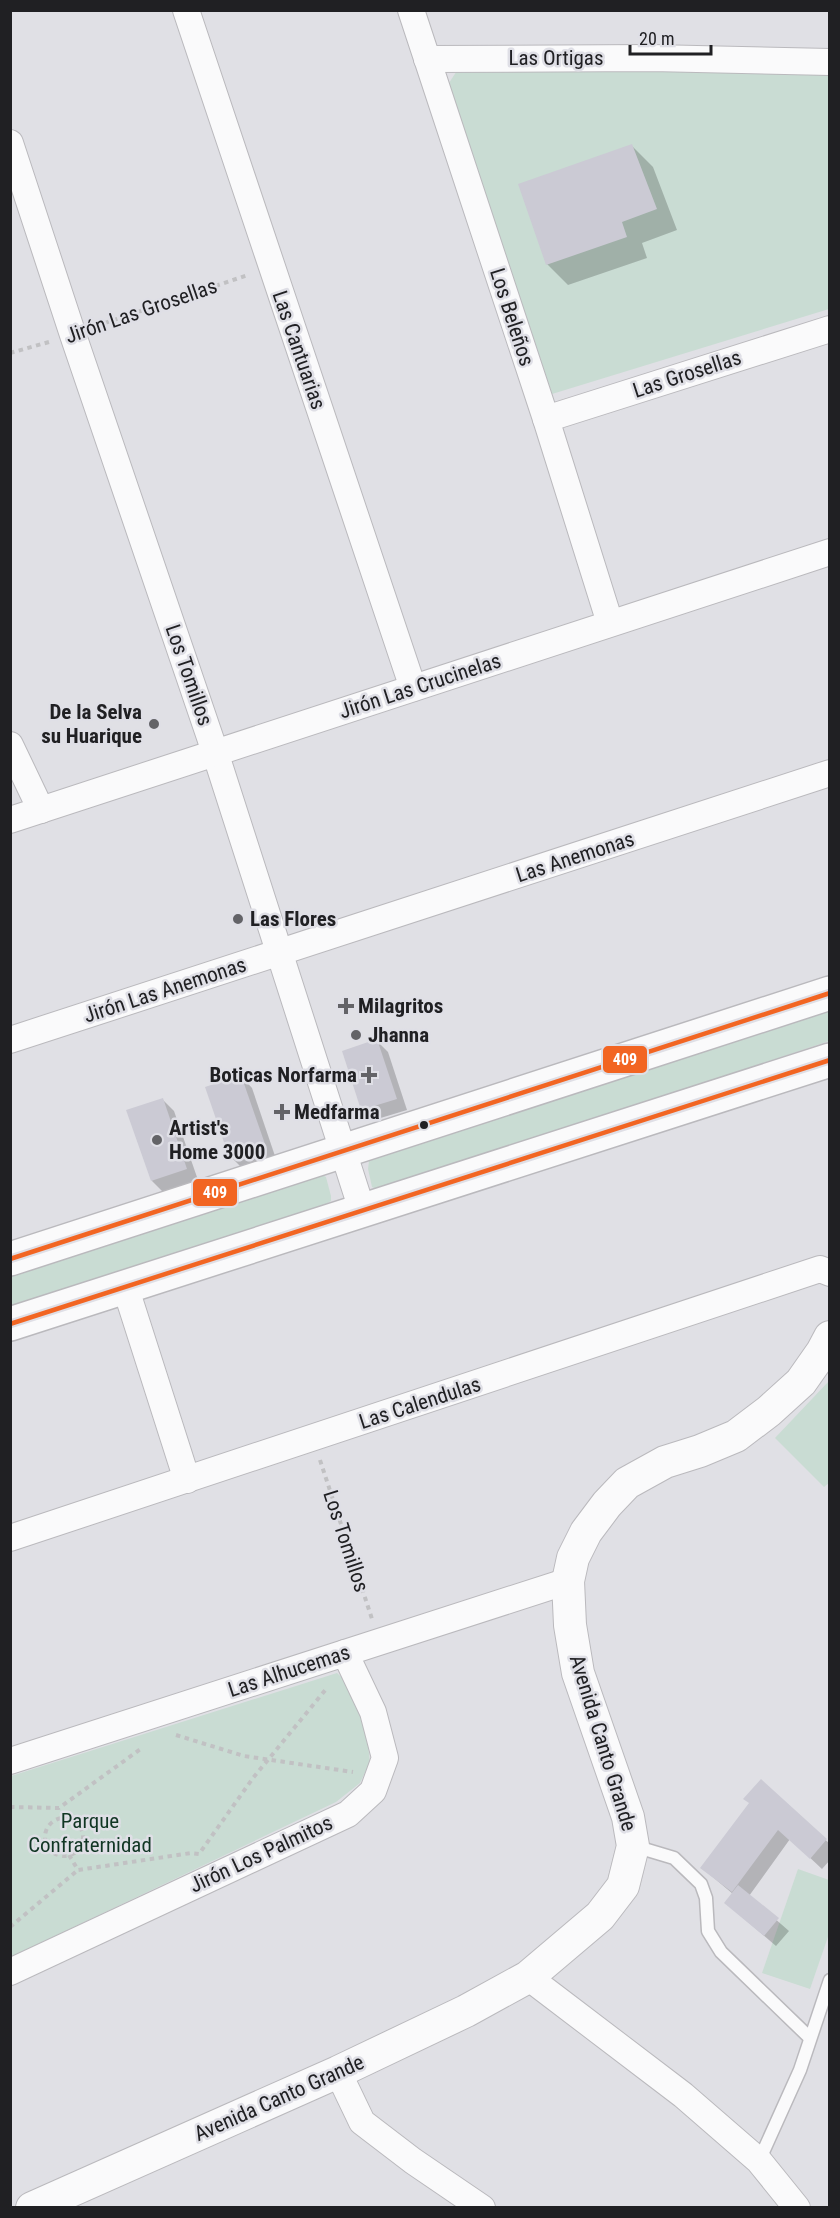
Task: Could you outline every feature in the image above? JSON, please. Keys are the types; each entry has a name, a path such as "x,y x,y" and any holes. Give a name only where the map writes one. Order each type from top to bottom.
{"main road":[{"path":"10,1259 830,993"},
{"path":"10,1324 830,1060"}],"street":[{"name":"Las Cantuarias","path":"186,10 413,688"},
{"name":"Los Beleños","path":"411,10 546,419 610,623"},
{"name":"Las Ortigas","path":"427,59 652,58 830,62"},
{"name":"Los Tomillos","path":"10,143 72,335 281,952 362,1210"},
{"name":"Las Grosellas","path":"546,419 830,329"},
{"name":"Jirón Las Crucinelas","path":"10,820 830,552"},
{"path":"10,746 41,810"},
{"name":"Las Anemonas","path":"320,940 830,774"},
{"name":"Jirón Las Anemonas","path":"10,1040 320,940"},
{"name":"Las Calendulas","path":"10,1538 314,1439 820,1269 830,1273"},
{"path":"125,1286 187,1480"},
{"name":"Avenida Canto Grande","path":"32,2208 338,2072 466,2011 528,1977 600,1916 623,1886 633,1846 628,1816 578,1673 570,1624 568,1581 573,1558 586,1532 607,1503 627,1484 665,1462 736,1436 769,1411 801,1382 830,1337"},
{"name":"Las Alhucemas","path":"10,1761 568,1581"},
{"name":"Jirón Los Palmitos","path":"10,1971 348,1814 373,1791 385,1758 373,1712 345,1653"},
{"path":"528,1977 683,2095 759,2162 797,2208"},
{"path":"338,2072 362,2122 412,2161 482,2208"}],"lane":[{"path":"633,1846 674,1857 701,1884 706,1898 708,1931 722,1952 810,2038"},
{"path":"759,2162 800,2070 830,1980"}],"path":[{"name":"Jirón Las Grosellas","path":"10,353 72,335 271,267"},
{"name":"Los Tomillos","path":"314,1439 380,1642"},
{"path":"10,1927 78,1870 191,1853 199,1854 268,1759 330,1684"},
{"path":"165,1731 244,1756 360,1773"},
{"path":"10,1807 58,1808 146,1745"},
{"path":"58,1808 61,1818"},
{"path":"61,1818 75,1821 84,1836 81,1845 69,1855 61,1856 54,1852 48,1846 45,1838 46,1830 51,1823 61,1818"},
{"path":"69,1855 78,1870"}],"green space":[{"path":"460,66 829,71 829,309 552,394 449,83"},
{"path":"829,1006 829,1041 386,1189 378,1190 372,1187 368,1169 369,1161 376,1156"},
{"path":"321,1174 326,1177 331,1196 331,1201 324,1205 11,1307 10,1273"},
{"path":"829,1381 830,1482 824,1487 775,1438"},
{"name":"Parque Confraternidad","path":"337,1673 350,1685 366,1728 370,1762 360,1783 336,1802 11,1957 11,1776"},
{"path":"798,1869 829,1880 829,1934 810,1989 762,1973"}],"building":[{"path":"632,144 657,209 622,222 627,237 546,265 518,184"},
{"name":"Boticas Norfarma","path":"377,1039 397,1099 361,1110 342,1051"},
{"path":"241,1075 265,1144 229,1157 205,1087"},
{"name":"Artist's Home 3000","path":"163,1098 187,1169 151,1181 126,1110"},
{"path":"761,1779 827,1839 810,1859 778,1830 732,1892 700,1868 749,1803 743,1799"},
{"path":"738,1885 779,1918 764,1936 724,1903"}],"transit line":[{"name":"409","path":"10,1259 830,993"},
{"name":"409","path":"10,1324 830,1060"}],"place":[{"name":"De la Selva su Huarique","path":"154,724"},
{"name":"Las Flores","path":"238,919"},
{"name":"Milagritos","path":"346,1006"},
{"name":"Jhanna","path":"356,1035"},
{"name":"Boticas Norfarma","path":"369,1075"},
{"name":"Medfarma","path":"282,1112"},
{"name":"Artist's Home 3000","path":"157,1140"}]}
